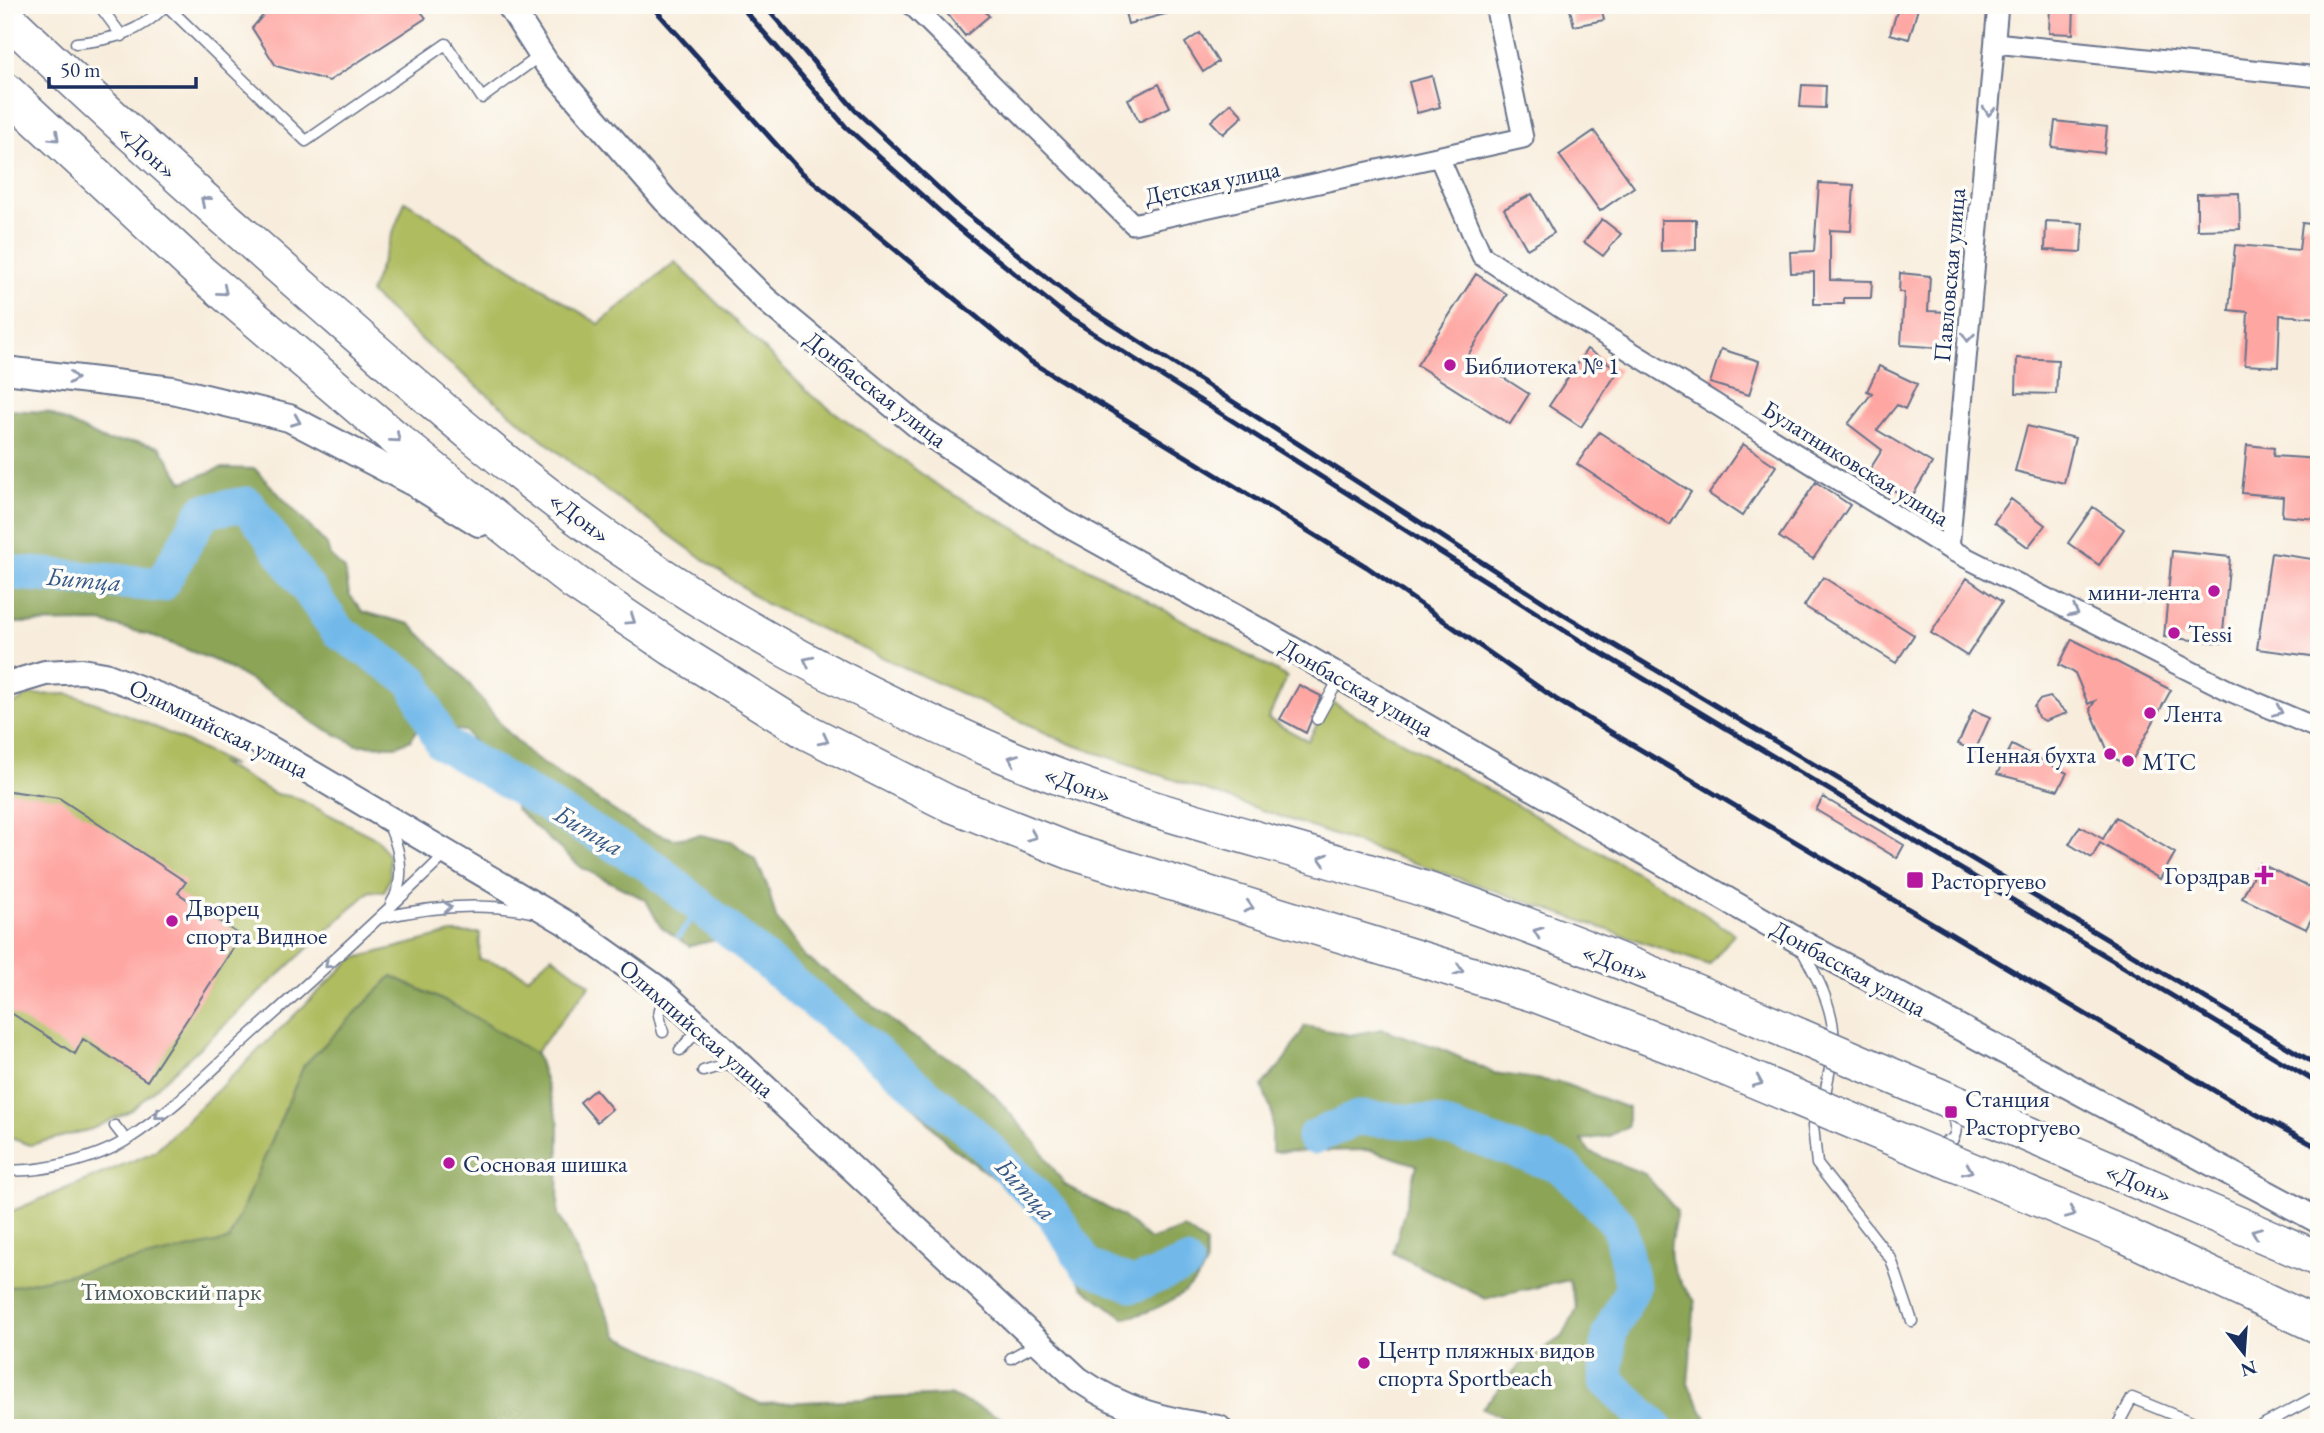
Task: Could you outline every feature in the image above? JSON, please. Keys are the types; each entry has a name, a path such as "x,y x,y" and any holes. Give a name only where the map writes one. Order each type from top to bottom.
{"highway":[{"name":"«Дон»","path":"5,16 118,125 479,440 613,543 694,596 790,652 922,717 1074,783 1436,893 1717,1000 2319,1259"},
{"path":"5,90 201,273 402,444 574,582 672,648 807,732 948,803 1072,852 1521,990 1695,1055 2125,1235 2319,1326"}],"main road":[{"path":"5,370 172,390 289,418 416,484 574,582"}],"street":[{"name":"Донбасская улица","path":"509,5 541,55 665,200 765,299 889,404 1063,522 1340,677 1797,940 2319,1221"},
{"name":"Детская улица","path":"912,5 1133,224 1523,138 1495,5"},
{"name":"Павловская улица","path":"1949,549 1998,5"},
{"path":"1995,43 2319,77"},
{"name":"Булатниковская улица","path":"1439,157 1482,256 1564,310 1949,549 2232,691 2319,729"},
{"name":"Олимпийская улица","path":"5,685 26,676 64,670 105,675 178,703 266,746 555,917 634,969 663,992 1078,1378 1121,1405 1163,1419 1219,1428"}],"lane":[{"path":"99,5 122,36"},
{"path":"76,43 122,36 141,27 166,5 306,141 446,44 482,98 541,55"},
{"path":"1317,719 1340,677"},
{"path":"380,918 398,888 401,867 397,843 381,814"},
{"path":"5,1171 30,1172 61,1165 126,1140 176,1101 380,918 447,853"},
{"path":"380,918 410,911 488,906 555,917"},
{"path":"1797,940 1813,969 1834,1028 1832,1068 1813,1126 1817,1164 1891,1259 1912,1321"},
{"path":"663,992 659,1014 663,1032"},
{"path":"680,1050 701,1026"},
{"path":"703,1071 738,1061"},
{"path":"1832,1068 1844,1072"},
{"path":"1824,1099 1935,1145 1947,1143 1957,1131 1950,1113 1938,1109"},
{"path":"115,1126 126,1140"},
{"path":"1011,1357 1038,1343"},
{"path":"2257,1428 2319,1395"},
{"path":"2116,1428 2132,1398 2206,1428"}],"green space":[{"path":"405,201 599,324 675,262 812,396 943,489 1287,677 1268,719 1308,741 1330,701 1670,891 1734,934 1709,965 1068,743 766,604 591,479 427,345 370,293"},
{"path":"5,410 47,412 106,441 139,442 160,447 183,482 221,468 255,469 327,545 330,556 345,570 349,594 363,612 410,624 462,675 504,728 533,757 640,828 674,839 701,835 734,843 756,861 767,885 776,918 806,958 851,988 908,1034 964,1067 994,1095 1036,1143 1065,1185 1122,1216 1150,1240 1184,1228 1206,1244 1206,1264 1199,1276 1170,1301 1124,1318 1084,1288 1063,1258 1051,1231 1010,1190 949,1145 908,1100 846,1045 716,940 689,946 660,926 646,900 582,868 543,834 516,809 503,779 465,731 420,726 411,740 396,746 357,745 315,724 281,698 218,662 150,635 101,622 5,623"},
{"name":"Дворец спорта Видное","path":"69,694 111,708 172,735 233,765 219,763 276,794 295,797 377,839 389,857 390,878 384,892 370,891 132,1110 92,1129 30,1145 5,1136 5,709 29,695"},
{"name":"Тимоховский парк","path":"452,933 480,933 479,959 506,966 528,977 552,956 590,985 234,1428 5,1428 5,1214 154,1152 352,959"},
{"path":"392,976 461,1009 537,1055 559,1124 558,1214 618,1336 761,1404 949,1395 1025,1428 5,1428 5,1288 229,1240 304,1065"},
{"path":"1305,1026 1350,1035 1382,1029 1439,1048 1494,1073 1562,1083 1628,1108 1628,1126 1609,1136 1581,1140 1591,1153 1645,1174 1677,1211 1671,1239 1671,1259 1678,1277 1695,1301 1688,1384 1711,1428 1519,1425 1482,1408 1521,1364 1563,1336 1577,1308 1569,1280 1486,1299 1393,1253 1417,1165 1370,1150 1272,1152 1272,1113 1262,1086 1284,1061"}],"building":[{"path":"272,5 416,5 426,18 329,81 276,66 252,28"},
{"path":"940,5 980,5 989,16 965,36"},
{"path":"1123,5 1179,5 1180,10 1128,24"},
{"path":"1569,5 1601,5 1604,20 1574,26"},
{"path":"1899,5 1919,5 1909,39 1890,34"},
{"path":"2050,5 2074,5 2073,34 2049,33"},
{"path":"1200,33 1218,62 1203,72 1185,43"},
{"path":"1432,76 1440,107 1417,113 1409,82"},
{"path":"1159,84 1170,107 1139,122 1128,99"},
{"path":"1802,85 1826,86 1825,108 1800,107"},
{"path":"1231,103 1243,116 1223,134 1211,121"},
{"path":"2055,121 2107,127 2104,153 2052,147"},
{"path":"1594,131 1634,187 1600,211 1559,155"},
{"path":"1819,183 1854,185 1851,231 1830,230 1830,280 1872,281 1871,298 1844,298 1844,304 1814,304 1814,272 1791,273 1790,252 1814,251"},
{"path":"2239,193 2240,229 2197,230 2197,194"},
{"path":"1532,194 1554,233 1527,249 1504,209"},
{"path":"1602,219 1621,234 1603,256 1584,242"},
{"path":"1661,220 1696,220 1696,250 1661,251"},
{"path":"2046,221 2083,223 2081,252 2045,250"},
{"path":"2302,223 2319,225 2319,318 2280,315 2278,367 2245,365 2248,312 2229,310 2235,245 2299,250"},
{"path":"1900,273 1930,276 1928,311 1947,312 1945,348 1901,345 1904,292 1899,292"},
{"path":"1476,274 1507,294 1468,355 1529,394 1510,424 1417,365"},
{"path":"1587,349 1619,370 1581,427 1549,406"},
{"path":"1721,349 1759,361 1749,395 1710,383"},
{"path":"2017,358 2058,360 2056,394 2016,393"},
{"path":"1879,366 1917,384 1905,409 1897,405 1877,430 1932,463 1910,500 1867,474 1882,450 1848,424 1872,393 1867,391"},
{"path":"2027,426 2075,438 2064,483 2015,471"},
{"path":"1599,432 1691,492 1670,525 1577,464"},
{"path":"1743,444 1776,466 1742,516 1709,494"},
{"path":"2247,445 2274,448 2273,456 2319,459 2316,519 2282,516 2283,497 2242,493"},
{"path":"1816,482 1850,505 1813,559 1779,537"},
{"path":"2011,499 2045,525 2028,547 1994,522"},
{"path":"2093,507 2124,529 2099,565 2068,543"},
{"path":"2172,551 2230,557 2222,643 2164,637"},
{"path":"2271,553 2319,560 2319,657 2257,649"},
{"path":"1823,577 1914,635 1896,663 1804,606"},
{"path":"1967,578 2002,602 1967,656 1931,633"},
{"path":"2072,639 2171,690 2129,766 2110,756 2090,709 2095,701 2088,704 2075,673 2059,665"},
{"path":"1299,685 1321,696 1306,733 1280,719"},
{"path":"2050,697 2067,713 2045,721 2038,717 2034,707 2039,700"},
{"path":"1973,710 1990,717 1975,751 1958,744"},
{"path":"2012,745 2067,773 2058,790 1997,774"},
{"path":"10,791 59,798 186,882 178,893 241,936 147,1081 83,1039 75,1054 5,1009 5,809"},
{"path":"1823,797 1904,845 1897,858 1816,810"},
{"name":"Расторгуево","path":"2116,817 2175,853 2160,879 2100,843 2092,858 2069,844 2080,826 2103,839"},
{"path":"2259,863 2319,892 2319,904 2306,929 2242,898"},
{"path":"595,1089 612,1109 597,1122 580,1102"}],"waterway":[{"name":"Битца","path":"5,572 161,585 204,511 247,504 338,631 413,681 442,743 654,868 971,1132 1052,1212 1087,1266 1134,1285 1186,1264"},
{"path":"679,936 700,907"},
{"name":"Битца","path":"1314,1137 1358,1118 1434,1123 1563,1167 1619,1225 1633,1287 1609,1334 1606,1380 1656,1428"}],"railway":[{"path":"651,5 800,171 1030,361 1367,567 1557,700 2230,1100 2319,1148"},
{"path":"740,5 846,127 955,225 1068,317 1581,641 2319,1084"},
{"path":"764,5 856,111 961,209 1075,300 1564,615 2319,1066"}],"place":[{"name":"Библиотека № 1","path":"1450,365"},
{"name":"мини-лента","path":"2214,591"},
{"name":"Tessi","path":"2174,633"},
{"name":"Лента","path":"2150,713"},
{"name":"Пенная бухта","path":"2110,754"},
{"name":"МТС","path":"2128,761"},
{"name":"Горздрав","path":"2264,875"},
{"name":"Расторгуево","path":"1915,880"},
{"name":"Дворец спорта Видное","path":"172,921"},
{"name":"Станция Расторгуево","path":"1951,1112"},
{"name":"Сосновая шишка","path":"449,1163"},
{"name":"Центр пляжных видов спорта Sportbeach","path":"1364,1363"}]}
